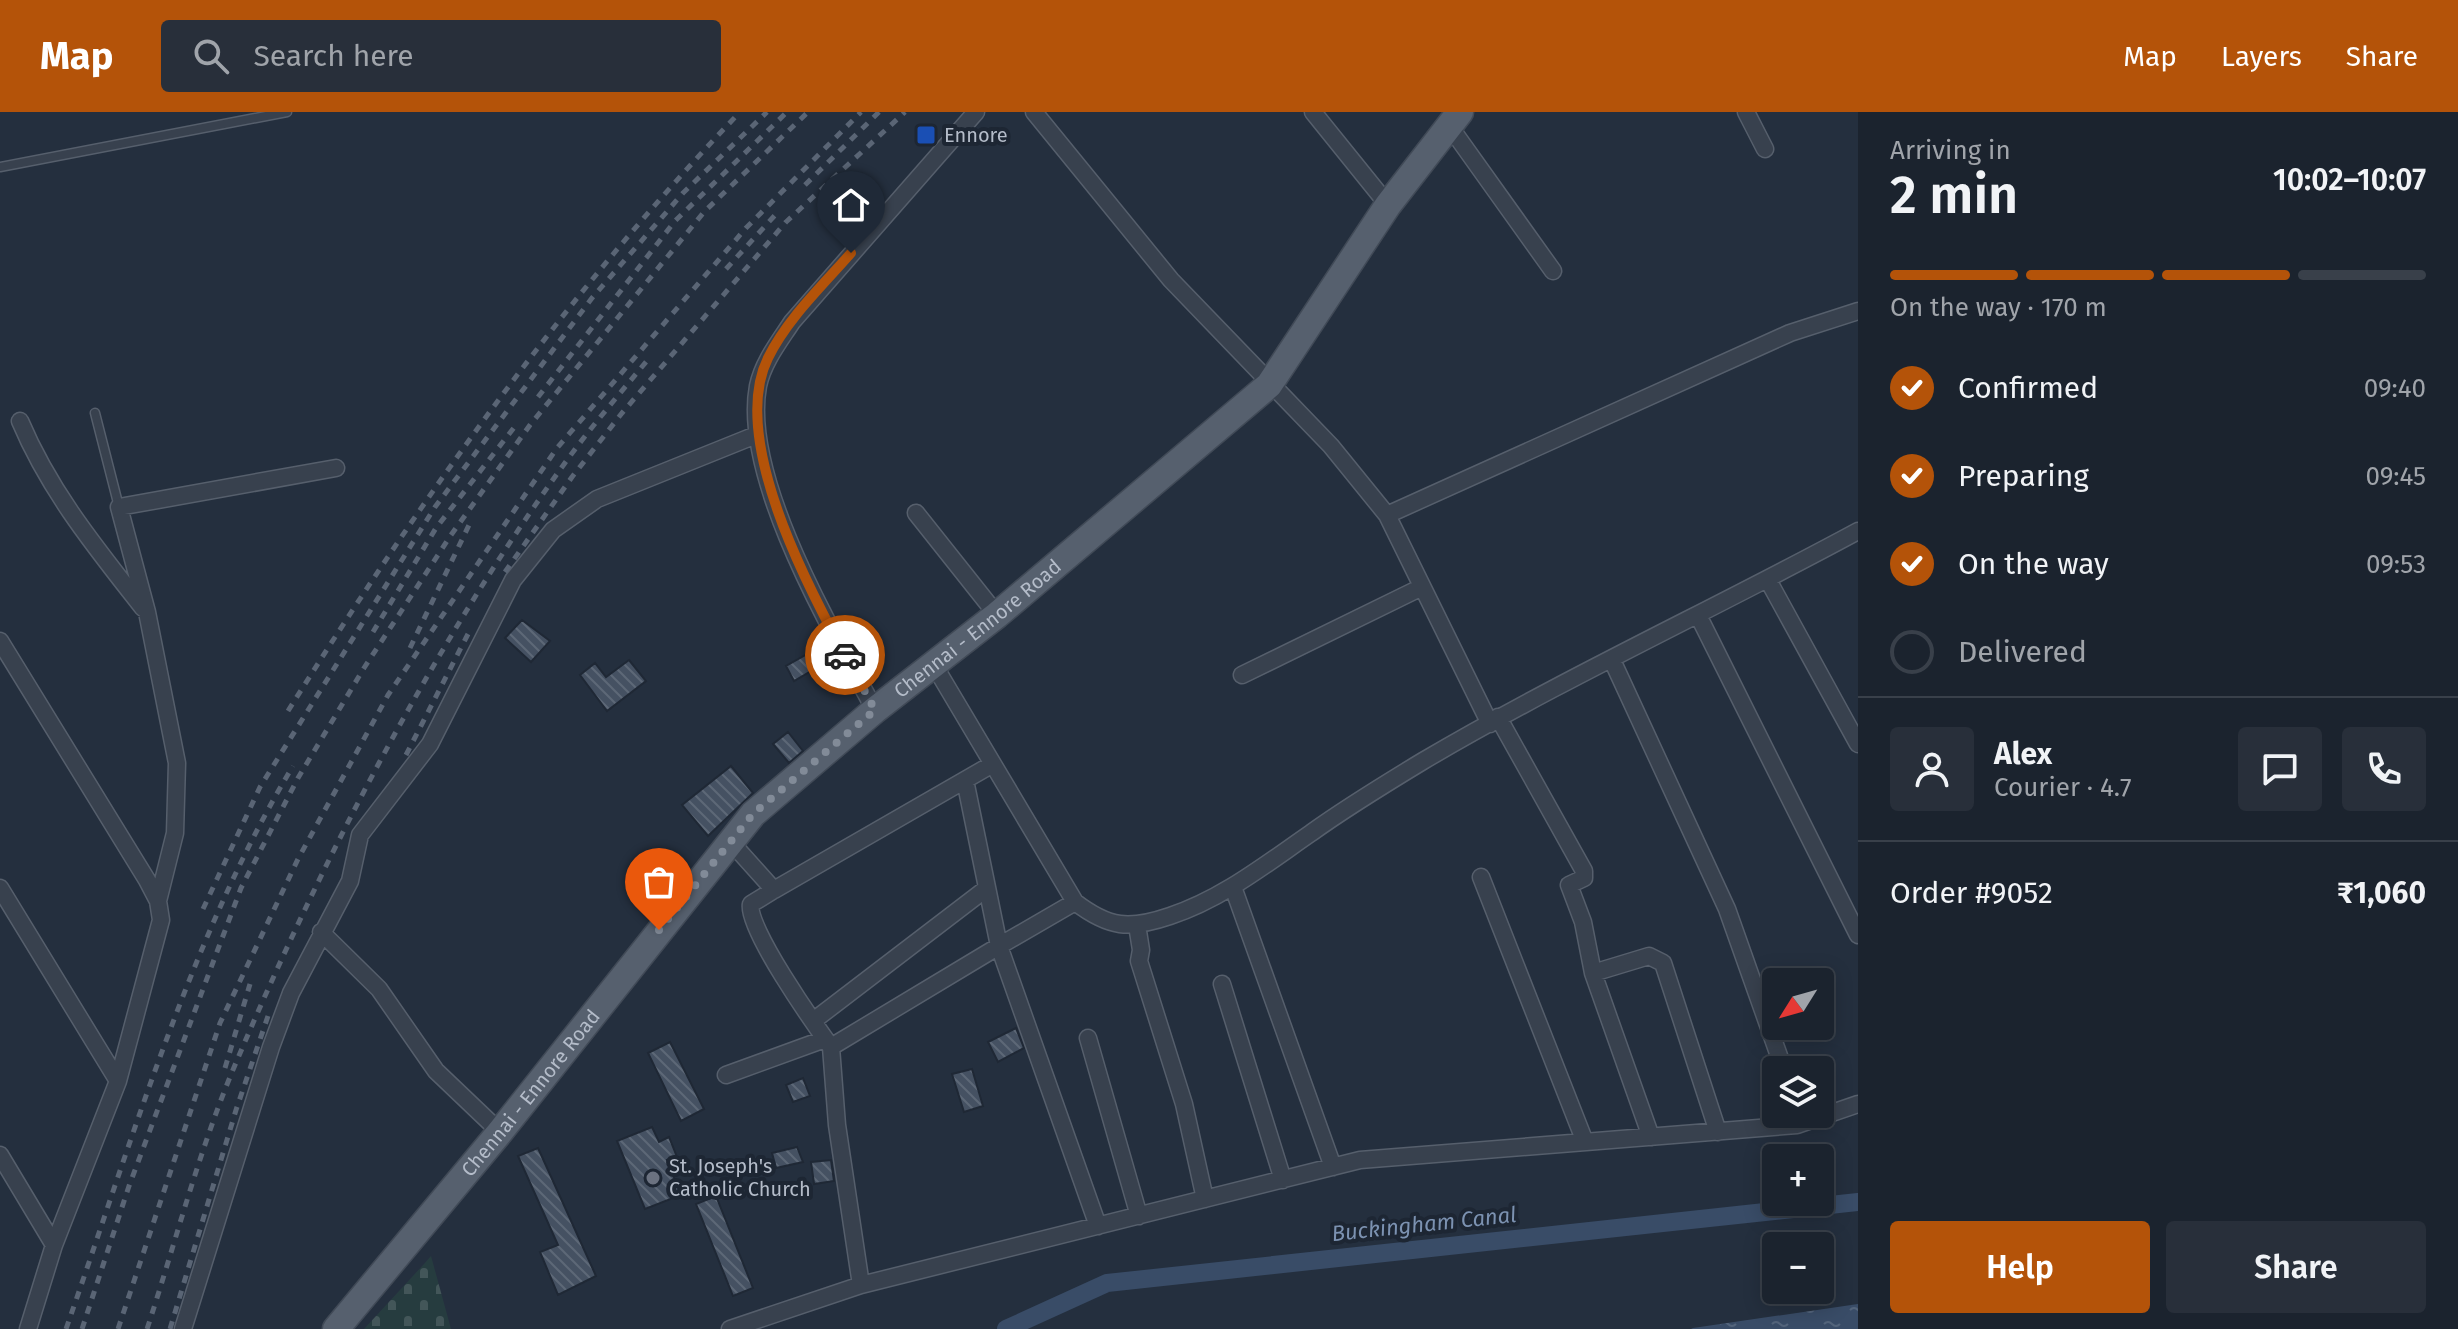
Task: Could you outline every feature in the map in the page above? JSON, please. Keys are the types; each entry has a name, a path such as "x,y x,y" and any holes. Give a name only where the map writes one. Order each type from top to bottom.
{"main road":[{"name":"Chennai - Ennore Road","path":"336,1329 500,1132 753,814 875,710 997,615 1269,385 1388,205 1454,118"}],"street":[{"path":"875,710 805,583 756,435 758,386 768,357 831,276 976,112"},
{"path":"1034,112 1171,280 1331,446 1387,515 1494,720 1584,871 1584,878 1569,885 1568,891 1583,922 1593,973 1651,1137"},
{"path":"1313,112 1388,205"},
{"path":"1746,112 1765,149"},
{"path":"1454,118 1553,271"},
{"path":"1387,515 1790,333 1858,311"},
{"path":"20,421 42,470 67,510 147,612"},
{"path":"183,1329 233,1179 254,1093 291,993 350,881 360,835 369,819 430,744 499,602 525,562 553,530 597,499 756,435"},
{"path":"158,901 175,833 177,763 147,612 119,507 336,468"},
{"path":"916,513 997,615"},
{"path":"934,665 1075,902 1109,925 1137,925 1171,916 1233,887 1360,798 1494,720 1699,617 1858,531"},
{"path":"1768,580 1858,744"},
{"path":"1242,675 1422,587"},
{"path":"1699,617 1858,935"},
{"path":"0,641 158,901 161,920 118,1081 54,1245 28,1329"},
{"path":"1612,660 1727,909 1779,1056"},
{"path":"861,1285 828,1043 780,970 751,916 751,904 991,765"},
{"path":"965,780 999,946 1098,1226"},
{"path":"730,841 774,890"},
{"path":"1481,877 1585,1142"},
{"path":"1233,887 1333,1167"},
{"path":"0,888 118,1081"},
{"path":"813,1021 987,888"},
{"path":"726,1075 828,1043 1075,902"},
{"path":"1137,925 1141,950 1139,961 1184,1104 1205,1199"},
{"path":"321,932 379,989 436,1071 500,1132"},
{"path":"1593,973 1649,956 1663,963 1718,1132"},
{"path":"1222,984 1283,1180"},
{"path":"1088,1038 1139,1216"},
{"path":"1834,1110 1858,1104"},
{"path":"730,1329 861,1285 1360,1160 1718,1132 1762,1125"},
{"path":"0,1155 54,1245"}],"lane":[{"path":"0,167 287,112"},
{"path":"95,413 119,507"}],"green space":[{"path":"431,1256 451,1329 364,1329 424,1264"}],"water":[{"path":"1858,1304 1858,1329 1691,1329 1693,1328"}],"building":[{"path":"522,620 550,641 531,662 505,638"},
{"path":"825,644 833,658 794,681 786,666"},
{"path":"629,660 646,681 607,711 580,675 595,663 606,677"},
{"path":"788,732 803,751 789,763 773,744"},
{"path":"731,766 753,793 708,836 682,805"},
{"path":"660,851 670,862 677,856 688,870 663,899 638,869"},
{"path":"1016,1028 1024,1048 998,1062 988,1042"},
{"path":"670,1042 704,1109 681,1121 648,1053"},
{"path":"972,1069 983,1106 964,1112 952,1074"},
{"path":"803,1078 810,1096 793,1102 786,1085"},
{"name":"St. Joseph's Catholic Church","path":"652,1127 659,1142 669,1137 677,1157 667,1160 681,1195 645,1209 617,1141"},
{"path":"797,1147 803,1162 776,1168 772,1153"},
{"path":"538,1148 596,1276 558,1295 540,1252 558,1245 518,1156"},
{"path":"831,1160 834,1181 814,1184 811,1162"},
{"path":"716,1196 753,1288 733,1296 696,1204"}],"waterway":[{"name":"Buckingham Canal","path":"1006,1329 1107,1283 1858,1202"}],"railway":[{"path":"288,711 391,553 499,400 614,253 740,112"},
{"path":"203,909 260,787 435,507 592,298 683,193 767,112"},
{"path":"538,397 675,221 787,112"},
{"path":"82,1329 129,1186 241,888 298,778 364,668 451,535 530,425 704,212 808,112"},
{"path":"118,1329 220,1023 298,859 388,695 557,448 746,228 861,112"},
{"path":"805,185 879,112"},
{"path":"505,572 622,413 786,222 905,112"},
{"path":"726,269 777,213"},
{"path":"147,1329 222,1097 269,987 345,829 429,674 521,526 580,443 650,357"},
{"path":"373,632 436,528 516,425"},
{"path":"410,648 469,525"},
{"path":"406,755 468,634"},
{"path":"66,1329 194,969 224,898 293,766"},
{"path":"225,1068 250,984"},
{"path":"170,1329 236,1110 268,1016"}],"way so far":[{"path":"659,930 753,814 875,710 845,655"}],"place":[{"name":"Ennore","path":"926,135"},
{"name":"St. Joseph's Catholic Church","path":"653,1178"}],"route":[{"path":"845,655 805,583 756,435 758,386 768,357 792,322 851,253"}]}
